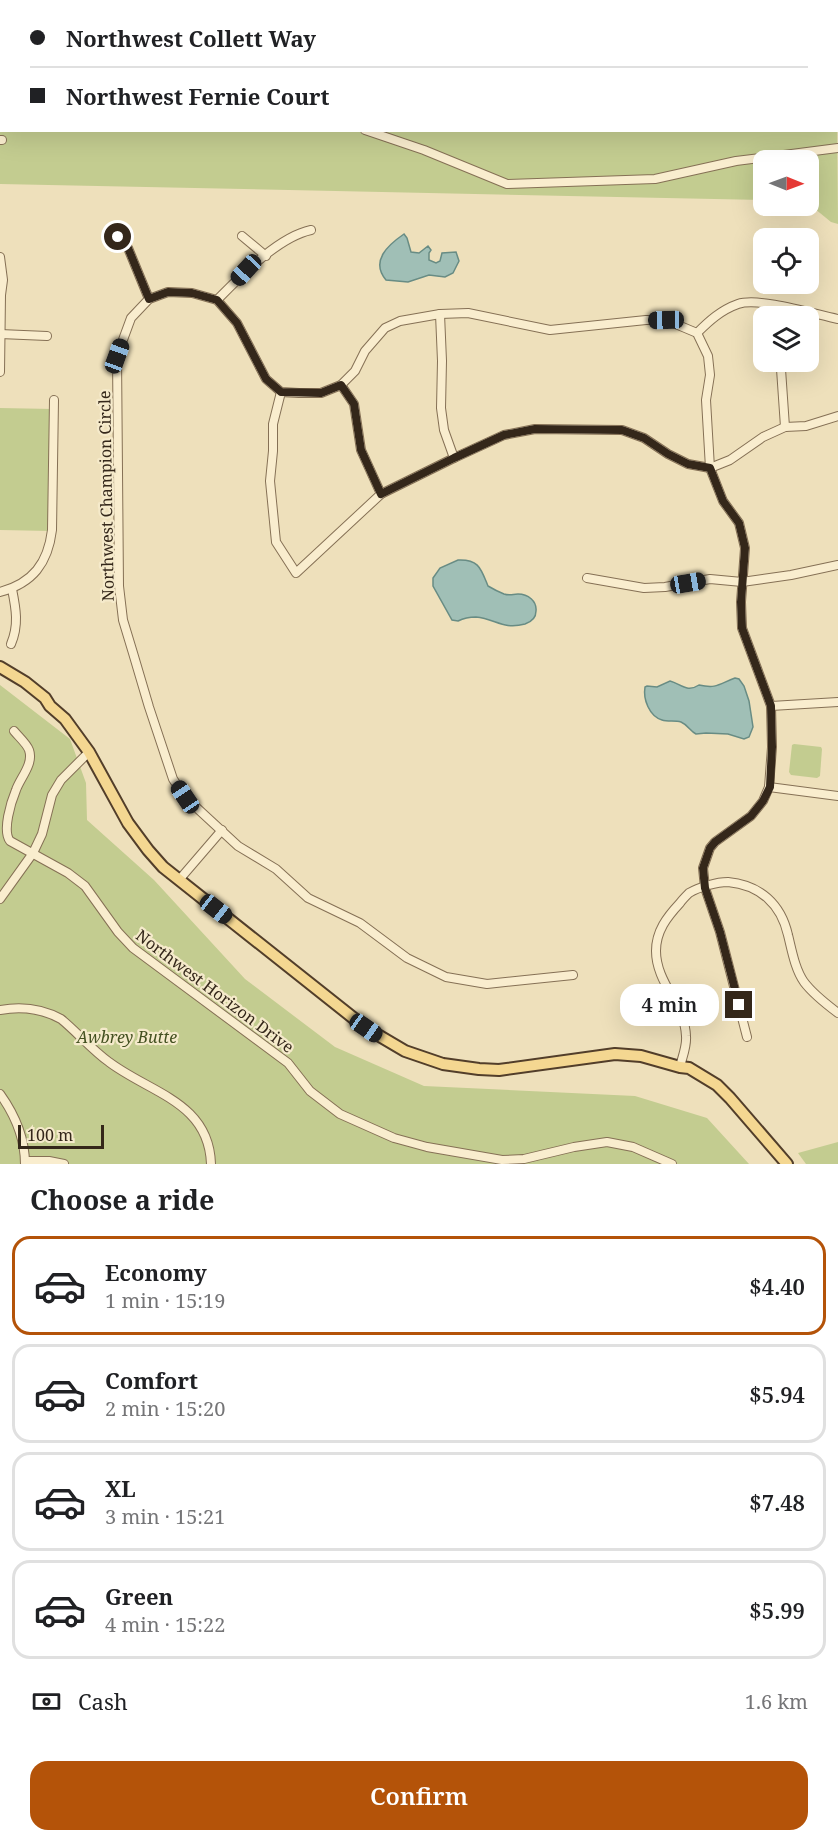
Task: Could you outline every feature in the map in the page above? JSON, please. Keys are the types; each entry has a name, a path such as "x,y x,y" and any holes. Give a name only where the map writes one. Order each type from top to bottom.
{"main road":[{"path":"0,667 25,682 45,698 64,719 89,752 121,813 155,858 178,880 366,1028 392,1044 423,1058 459,1067 500,1070 604,1054 629,1054 689,1068 717,1085 787,1164"},
{"path":"0,675 41,702 50,705"},
{"path":"680,1067 722,1100 778,1164"}],"street":[{"path":"371,132 424,150 507,184 655,179 736,161 838,148"},
{"path":"217,300 246,270 298,232 310,230"},
{"path":"242,236 266,256"},
{"path":"118,237 128,248 149,299 168,292 192,293 217,300 237,323 266,379 281,392 321,393 341,385 356,371 365,351 385,328 400,321 440,314 468,313 550,330 666,320 697,333 708,357 710,375 706,400 710,468 723,501 739,523 745,548 741,602 742,628 771,706 770,787 763,801 751,816 710,848 703,868 705,888 720,932 747,1037"},
{"path":"0,257 3,280 0,372"},
{"name":"Northwest Champion Circle","path":"149,299 131,318 117,356 121,603 123,620 173,779 185,797 238,846 276,869 308,898 360,923 407,958 446,977 488,984 573,975"},
{"path":"697,333 714,317 741,303 760,302 772,306"},
{"path":"440,314 441,408 444,430 454,458"},
{"path":"819,316 838,319"},
{"path":"0,334 46,336"},
{"path":"781,372 785,427"},
{"path":"341,385 354,404 361,450 381,494"},
{"path":"281,392 273,424 270,482 276,542 296,573 381,494 504,435 535,429 622,430 644,438 688,464 710,468 730,460 764,437 785,427 806,426 838,416"},
{"path":"0,592 12,589 31,578 42,564 50,545 54,400"},
{"path":"587,578 644,588 665,587 710,579 742,582 838,565"},
{"path":"11,644 17,627 12,589"},
{"path":"771,706 838,702"},
{"name":"Northwest Horizon Drive","path":"14,732 29,750 30,762 16,790 6,828 6,837 16,845 68,873 85,886 118,932 133,948 288,1063 310,1091 340,1114 394,1138 461,1154 502,1160 524,1159 607,1142 633,1148 672,1164"},
{"path":"0,899 33,853 42,834 52,795 61,780 89,752"},
{"path":"770,787 838,796"},
{"path":"178,880 222,830"},
{"path":"680,1067 685,1046 685,1028 658,970 657,936 667,918 688,894 722,882 751,887 762,892 775,904 782,916 791,952 804,981 838,1013"},
{"path":"0,1010 14,1007 36,1008 61,1018 109,1062 182,1107 197,1120 209,1143 211,1164"},
{"path":"0,1094 20,1131 25,1163 49,1161 64,1164"}],"green space":[{"path":"0,132 837,132 838,224 831,222 819,212 819,150 753,150 753,200 0,184"},
{"path":"0,408 53,409 51,531 0,530"},
{"name":"Awbrey Butte","path":"0,685 70,739 86,783 87,820 154,880 245,979 335,1047 424,1086 635,1096 707,1118 749,1164 0,1164"},
{"path":"794,744 821,747 820,776 817,778 791,775 789,772"},
{"path":"838,1142 838,1164 806,1164 798,1153"}],"water":[{"path":"404,234 411,252 419,253 428,246 431,250 429,260 436,263 440,261 442,253 456,252 459,261 453,273 445,277 429,275 408,282 386,280 382,273 380,260 387,248"},
{"path":"458,560 475,563 488,586 506,595 522,594 531,599 536,607 534,618 517,626 476,617 452,620 433,586 433,578 440,568"},
{"path":"735,678 739,679 744,686 753,727 749,737 744,739 728,734 696,734 681,722 664,721 657,718 650,711 646,702 645,687 647,686 657,687 670,681 687,688 699,685 714,686"}],"route":[{"path":"118,237 128,248 149,299 168,292 192,293 217,300 237,323 266,379 281,392 321,393 341,385 354,404 361,450 381,494 504,435 535,429 622,430 644,438 688,464 710,468 723,501 739,523 745,548 741,602 742,628 771,706 770,787 763,801 751,816 710,848 703,868 705,888 720,932 739,1005"}]}
